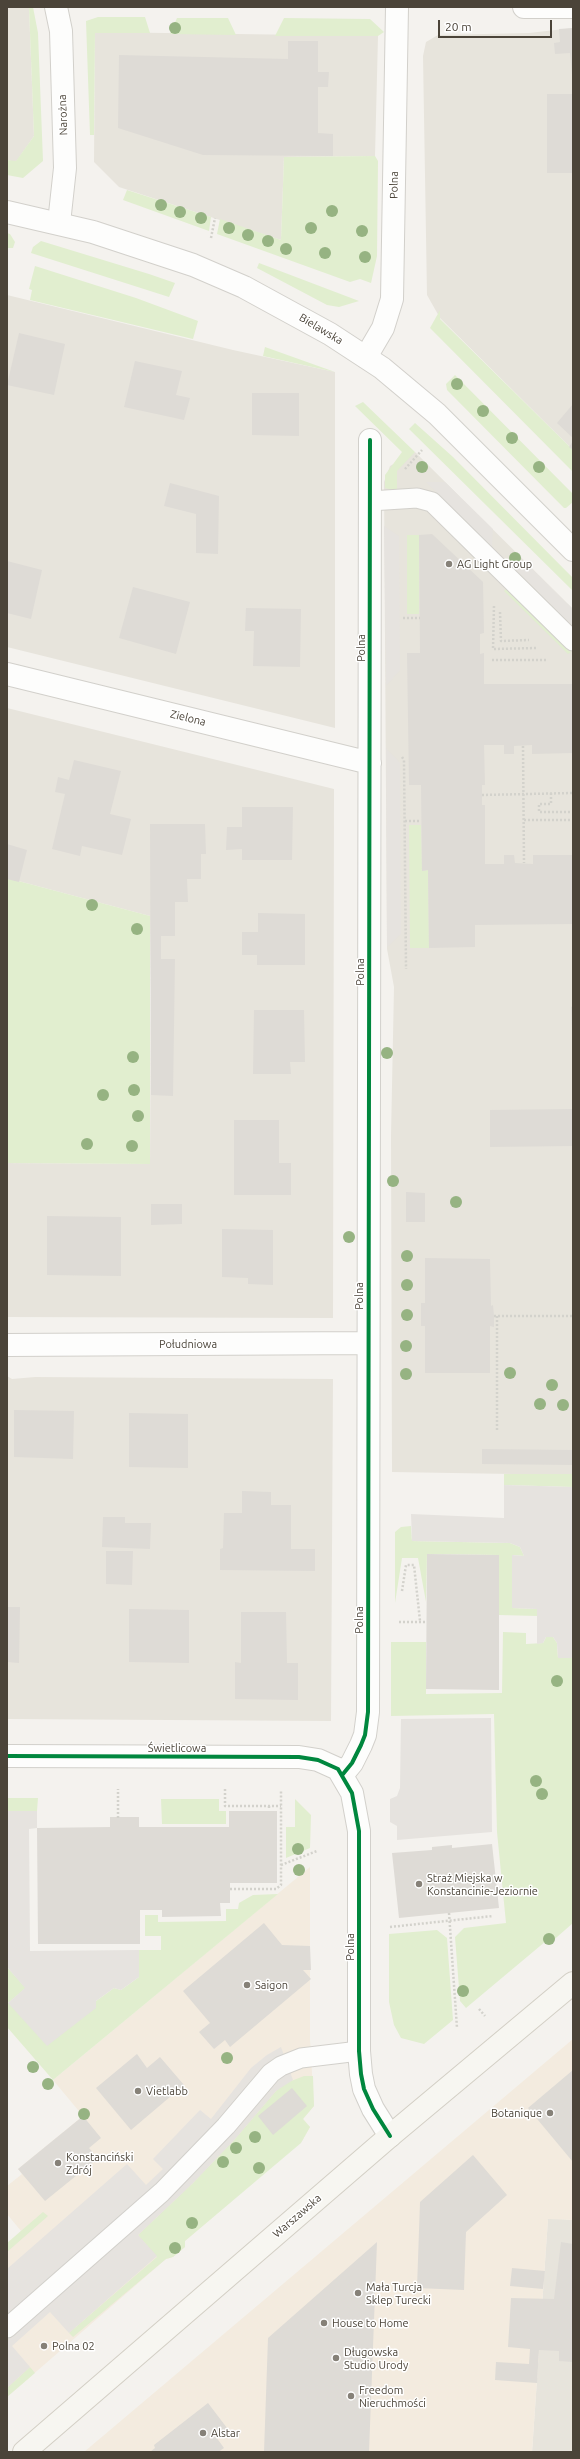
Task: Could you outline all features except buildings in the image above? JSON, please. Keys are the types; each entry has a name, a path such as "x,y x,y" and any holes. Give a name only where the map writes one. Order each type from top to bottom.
{"main road":[{"name":"Warszawska","path":"24,2452 390,2136 573,1983"}],"street":[{"name":"Narożna","path":"56,7 61,31 65,168 59,223"},
{"name":"Polna","path":"366,357 384,328 392,299 397,7"},
{"path":"524,7 573,7"},
{"name":"Bielawska","path":"7,212 59,223 135,245 224,278 300,317 366,357 400,381 437,414 573,550"},
{"name":"Polna","path":"370,440 367,1718 366,1735 362,1746 352,1763 343,1774 352,1794 359,1831 359,2051 364,2089 373,2109 390,2136"},
{"name":"Zielona","path":"7,674 370,762"},
{"name":"Południowa","path":"7,1345 368,1343"},
{"name":"Świetlicowa","path":"7,1756 299,1758 326,1763 343,1774"}],"lane":[{"path":"370,501 417,498 432,502 573,641"},
{"path":"7,2328 191,2164 270,2073 281,2066 301,2058 359,2051"}],"path":[{"path":"211,240 215,218"},
{"path":"493,612 493,649 543,648"},
{"path":"501,612 501,640 536,640"},
{"path":"403,618 420,618"},
{"path":"492,660 550,660"},
{"path":"523,746 524,864"},
{"path":"482,795 573,792"},
{"path":"551,793 551,804 539,804 539,812 573,812"},
{"path":"524,820 573,820"},
{"path":"405,821 421,821"},
{"path":"497,1430 496,1316 573,1316"},
{"path":"401,1595 406,1565 414,1565 420,1621"},
{"path":"407,1622 426,1622"},
{"path":"118,1788 118,1818"},
{"path":"225,1789 225,1806 281,1806"},
{"path":"230,1889 276,1889 281,1885 281,1790"},
{"path":"281,1865 317,1851"},
{"path":"449,1913 457,2028"},
{"path":"386,1927 494,1916"}],"shaded area":[{"path":"7,7 29,7 34,136 16,162 7,160"},
{"path":"573,28 573,450 440,318 427,295 423,56 426,42 438,35 529,33"},
{"path":"95,32 378,36 375,156 284,157 281,240 119,187 94,162"},
{"path":"7,295 233,350 335,372 335,728 7,647"},
{"path":"415,452 573,609 573,1475 392,1472 391,1136 394,987 387,949 384,482 390,466"},
{"path":"426,482 445,482 493,529 492,547"},
{"path":"384,526 399,536 400,670 386,686"},
{"path":"525,562 573,609 573,626 512,566"},
{"path":"7,708 334,789 333,1318 7,1317 7,1163 150,1164 151,988 150,916 7,878"},
{"path":"386,748 400,763 401,934 387,947"},
{"path":"7,1376 12,1379 35,1377 333,1379 331,1721 7,1719"},
{"path":"504,1485 573,1487 573,1658 558,1658 557,1643 553,1637 546,1637 543,1643 537,1644 537,1609 512,1608 512,1555 524,1556 520,1547 510,1543 412,1541 411,1514 504,1518"},
{"path":"491,1718 492,1832 397,1840 397,1826 390,1822 390,1799 397,1796 400,1788 401,1719"},
{"path":"7,1811 37,1811 37,1828 29,1829 30,1951 139,1950 139,1977 121,1990 114,1988 96,2001 96,2008 47,2046 8,2003 25,1988 7,1967"},
{"path":"310,1867 310,2040 314,2106 303,2119 310,2127 302,2141 185,2241 185,2247 173,2257 166,2259 7,2397 7,2244 21,2231 7,2214 7,2186 22,2174 18,2169 83,2116 53,2080"},
{"path":"573,2039 573,2220 548,2219 532,2452 84,2452"},
{"path":"281,2047 293,2080 276,2091 235,2139 193,2183 138,2235 157,2256 69,2333 50,2312 12,2346 30,2367 7,2388 7,2269 127,2164 146,2185 163,2169 153,2159 200,2110 211,2119 251,2068 267,2055"},
{"path":"548,2218 573,2220 573,2452 532,2452"}],"green space":[{"path":"29,7 33,7 38,33 43,161 23,178 7,175 7,160 16,161 34,136"},
{"path":"98,17 145,17 150,33 95,33 94,135 90,135 86,21"},
{"path":"177,18 228,18 236,35 170,34"},
{"path":"284,18 370,19 384,32 378,36 275,36"},
{"path":"375,156 378,161 377,256 371,283 360,279 350,282 217,234 220,219 281,240 284,157"},
{"path":"127,190 211,217 209,231 123,200"},
{"path":"7,233 10,234 15,242 13,248 7,248"},
{"path":"41,241 175,283 169,297 31,253 33,247"},
{"path":"259,263 359,301 339,307 327,305 257,268"},
{"path":"35,266 136,298 198,321 193,339 30,300 32,290 29,289"},
{"path":"440,310 440,319 573,450 573,472 430,328"},
{"path":"265,347 335,372 263,356"},
{"path":"455,375 573,494 573,502 564,508 447,390 446,384"},
{"path":"363,402 415,452 397,471 397,491 385,488 385,475 402,452 355,406"},
{"path":"415,423 453,457 573,578 573,591 409,429"},
{"path":"407,535 419,535 419,614 407,614"},
{"path":"507,588 571,652 568,654 504,591"},
{"path":"409,825 421,825 422,871 428,870 429,948 410,948"},
{"path":"7,878 150,916 150,1164 7,1163"},
{"path":"504,1474 573,1474 573,1487 504,1485"},
{"path":"411,1526 412,1541 510,1543 520,1547 524,1556 513,1555 512,1608 538,1609 538,1616 499,1615 499,1555 427,1554 426,1602 418,1558 402,1558 395,1603 395,1532 401,1527"},
{"path":"503,1632 526,1633 526,1644 543,1643 546,1637 553,1637 557,1643 558,1658 573,1658 573,1923 549,1944 546,1941 466,2008 460,2001 455,1937 464,1928 506,1923 497,1832 494,1714 391,1716 391,1642 426,1642 426,1694 502,1693"},
{"path":"7,1798 38,1798 37,1811 7,1811"},
{"path":"161,1799 219,1799 219,1811 226,1811 226,1824 162,1824"},
{"path":"295,1799 311,1815 310,1848 286,1858 286,1827 295,1827"},
{"path":"278,1894 53,2080 7,2027 7,1967 26,1988 8,2003 96,2001 114,1988 121,1990 139,1977 139,1950 161,1950 161,1936 145,1936 145,1915 158,1915 158,1922 226,1921 226,1909 238,1909 239,1903 253,1895"},
{"path":"437,1930 447,1938 453,2020 424,2044 401,2038 394,2025 389,2002 389,1934"},
{"path":"304,2076 313,2076 314,2106 303,2119 310,2127 301,2143 185,2241 185,2247 173,2257 166,2259 73,2337 69,2333 157,2257 138,2235 193,2183 235,2139 276,2091 286,2083"},
{"path":"43,2212 48,2216 7,2252 7,2243"},
{"path":"30,2367 35,2373 7,2397 7,2388"}],"cycle path":[{"path":"343,1774 352,1763 361,1745 365,1735 368,1712 370,440"},
{"path":"7,1756 299,1757 318,1760 338,1769 352,1793 359,1831 359,2051 361,2074 364,2089 373,2109 390,2136"}],"place":[{"name":"AG Light Group","path":"449,564"},
{"name":"Straż Miejska w Konstancinie-Jeziornie","path":"419,1884"},
{"name":"Saigon","path":"247,1985"},
{"name":"Vietlabb","path":"138,2091"},
{"name":"Botanique","path":"550,2113"},
{"name":"Konstanciński Zdrój","path":"58,2163"},
{"name":"Mała Turcja Sklep Turecki","path":"358,2293"},
{"name":"House to Home","path":"324,2323"},
{"name":"Polna 02","path":"44,2346"},
{"name":"Długowska Studio Urody","path":"336,2358"},
{"name":"Freedom Nieruchmości","path":"351,2396"},
{"name":"Alstar","path":"203,2433"}]}
